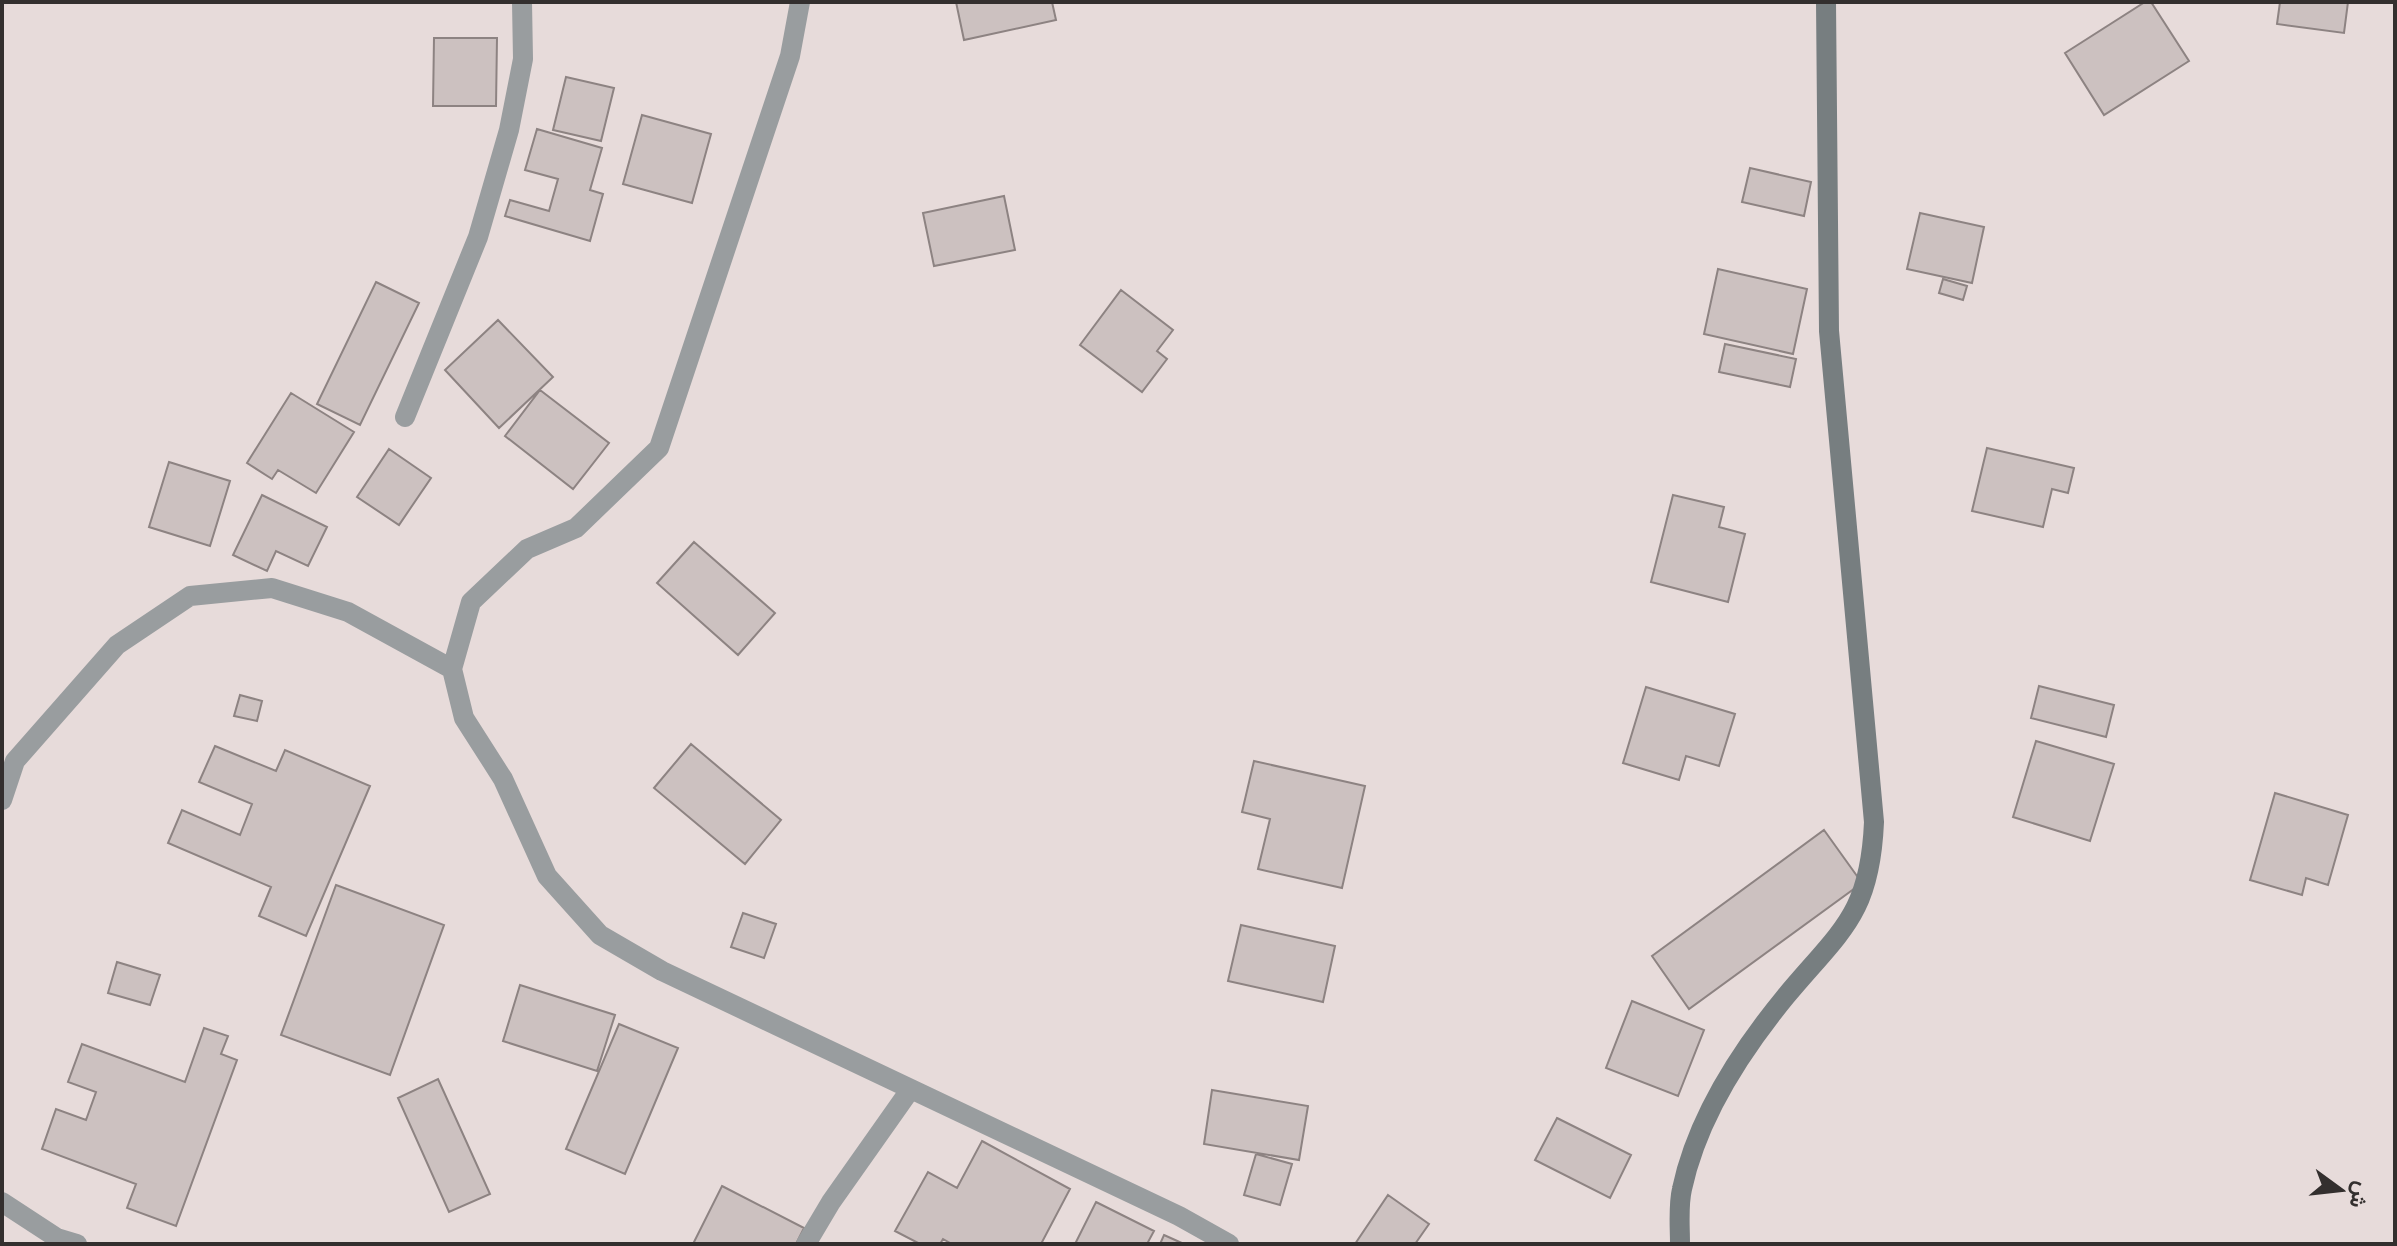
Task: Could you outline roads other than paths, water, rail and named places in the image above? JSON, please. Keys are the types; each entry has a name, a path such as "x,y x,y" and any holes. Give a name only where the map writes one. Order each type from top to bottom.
{"main road":[{"path":"1680,1244 1681,1191 1701,1128 1740,1057 1858,907 1872,867 1874,822 1829,331 1826,2"}],"street":[{"path":"405,417 478,237 509,130 523,59 522,2"},
{"path":"800,2 790,56 659,448 576,528 527,549 471,602 452,669 464,718 503,779 547,876 600,935 662,971 1179,1216 1229,1244"},
{"path":"2,800 15,761 117,645 190,596 272,588 348,612 452,669"},
{"path":"806,1244 831,1202 910,1090"},
{"path":"2,1202 57,1238 77,1244"}]}
